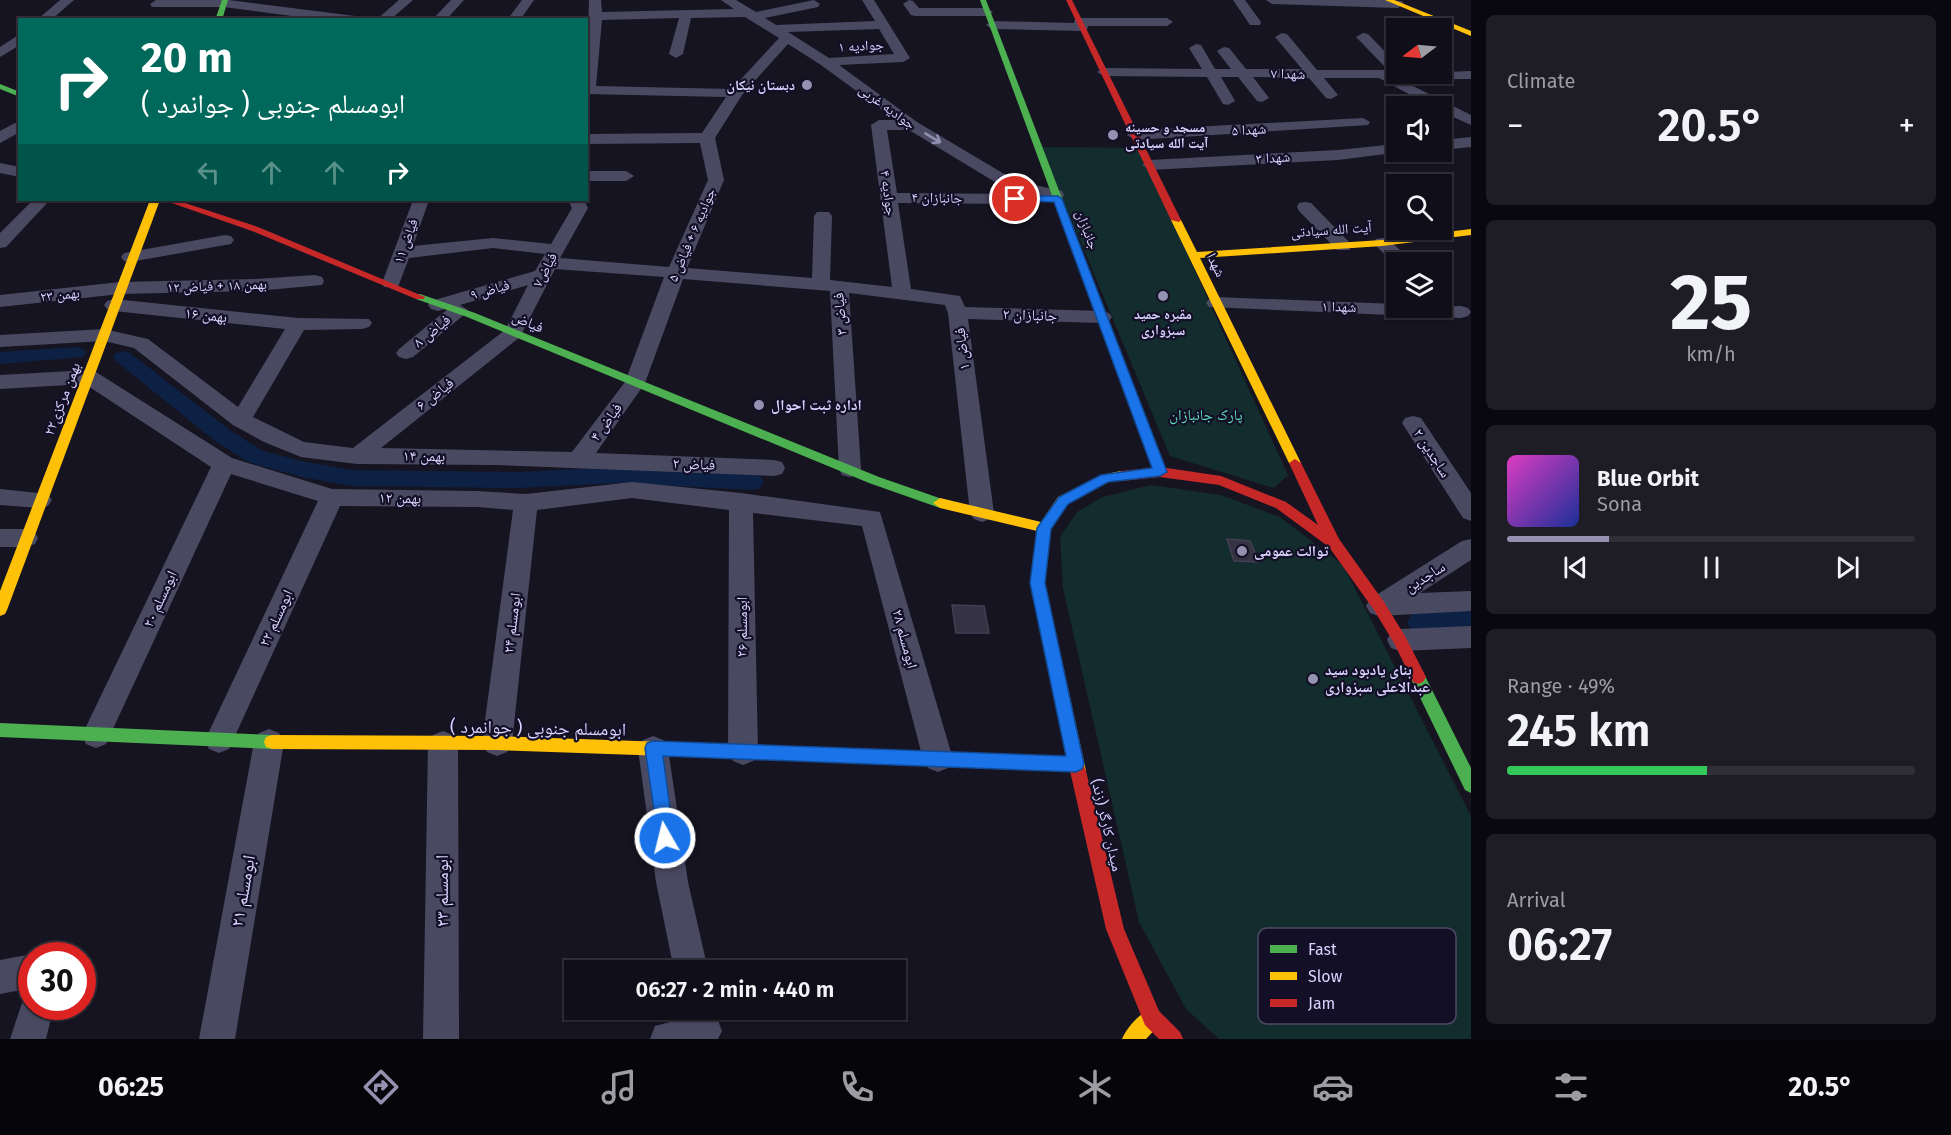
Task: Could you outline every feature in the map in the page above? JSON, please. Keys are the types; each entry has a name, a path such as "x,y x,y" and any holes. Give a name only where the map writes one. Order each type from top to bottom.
{"main road":[{"name":"شهدا","path":"1069,0 1334,543"},
{"path":"219,18 225,1"},
{"path":"1397,1 1471,27"},
{"path":"1397,1 1471,34"},
{"name":"جانبازان","path":"987,12 1160,472"},
{"path":"0,86 18,94"},
{"name":"۲۲بهمن مرکزی","path":"0,610 5,583 26,538 89,376 130,257 154,201"},
{"name":"فیاض","path":"171,201 255,229 874,480 950,506 1044,528"},
{"name":"آیت الله سیادتی","path":"1452,230 1471,232"},
{"name":"آیت الله سیادتی","path":"1193,255 1343,246 1396,240"},
{"name":"میدان کارگر (زند)","path":"1173,1039 1152,1018 1115,929 1076,764 1038,583 1044,528 1063,500 1106,478 1160,472 1221,481 1281,505 1334,543 1379,606 1401,640 1471,785"},
{"name":"ابومسلم جنوبی ( جوانمرد )","path":"0,730 269,742 497,743 1076,764"},
{"path":"1452,747 1471,750"},
{"path":"1132,1039 1152,1018"}],"street":[{"path":"46,18 68,0"},
{"path":"384,18 407,0"},
{"path":"440,18 458,0"},
{"path":"514,18 528,0"},
{"path":"595,0 596,16 589,38 589,90 736,93"},
{"name":"جوادیه غربی","path":"728,0 826,62 912,125 1011,185 1057,197"},
{"name":"جوادیه ۱","path":"826,62 903,58 868,0"},
{"path":"1239,0 1254,22"},
{"path":"1272,0 1397,1"},
{"path":"156,4 225,1 342,18"},
{"path":"1330,1 1346,17"},
{"path":"596,16 749,15 814,4"},
{"path":"909,4 915,12 987,12 1081,25 1167,22"},
{"path":"676,54 686,14"},
{"path":"588,140 707,138 779,33 883,25"},
{"path":"1282,36 1331,95"},
{"path":"1363,37 1386,59"},
{"path":"0,53 18,40"},
{"path":"1196,48 1228,101"},
{"path":"1224,51 1262,98"},
{"name":"شهدا ۷","path":"1104,72 1386,74"},
{"name":"شهدا ۷","path":"1452,74 1471,75"},
{"path":"673,92 676,75"},
{"path":"1380,75 1418,96"},
{"path":"1452,113 1471,121"},
{"name":"شهدا ۵","path":"1135,135 1363,122"},
{"name":"جوادیه ۴","path":"902,294 879,125 912,125"},
{"path":"0,138 15,128"},
{"name":"جوادیه ۶ + فیاض ۵","path":"634,383 675,274 716,180 707,138"},
{"path":"1452,144 1471,142"},
{"name":"شهدا ۳","path":"1150,165 1386,150"},
{"path":"0,168 18,172"},
{"path":"588,176 626,176"},
{"name":"جانبازان ۴","path":"889,198 1057,197"},
{"path":"0,243 41,201"},
{"name":"فیاض ۱۱","path":"391,283 421,201"},
{"name":"فیاض۷","path":"513,333 578,204"},
{"path":"1305,207 1343,246"},
{"path":"823,216 830,285"},
{"path":"130,257 225,240"},
{"name":"فیاض ۳","path":"402,253 493,243 549,262 830,285 850,469"},
{"path":"1382,243 1392,252"},
{"name":"فیاض ۹","path":"438,305 549,262"},
{"name":"بهمن ۱۸ + فیاض ۱۲","path":"117,296 315,281"},
{"name":"فیاض ۱","path":"830,285 953,300 958,313 982,513"},
{"name":"بهمن ۲۳","path":"0,301 117,296"},
{"name":"بهمن ۱۶","path":"117,296 298,324 362,323"},
{"name":"شهدا ۱","path":"1216,303 1466,316"},
{"path":"1452,304 1466,316"},
{"name":"فیاض ۸","path":"406,352 458,310"},
{"name":"جانبازان ۲","path":"958,313 1102,317"},
{"path":"241,420 298,324"},
{"name":"فیاض ۶","path":"357,456 513,333"},
{"name":"بهمن ۱۴","path":"0,341 104,335 141,343 241,420 301,450 357,456 614,461"},
{"path":"0,382 89,376"},
{"name":"بهمن ۱۲","path":"89,376 224,464 332,497 477,499 526,503 632,489 872,518"},
{"name":"فیاض ۴","path":"578,461 634,383"},
{"name":"ساجدین ۲","path":"1413,423 1471,512"},
{"name":"فیاض ۲","path":"614,461 774,468"},
{"name":"ابومسلم ۲۰","path":"96,735 224,464"},
{"path":"0,497 40,500"},
{"name":"ابومسلم ۲۲","path":"219,740 332,497"},
{"name":"ابومسلم ۲۶","path":"741,501 743,752"},
{"name":"ابومسلم ۲۴","path":"497,743 526,503"},
{"name":"ابومسلم ۲۸","path":"872,518 938,759"},
{"path":"0,538 26,538"},
{"name":"ساجدین","path":"1379,606 1471,548"},
{"path":"1379,606 1471,601"},
{"path":"1401,640 1471,637"},
{"name":"ابومسلم ۲۱","path":"217,1039 269,742"},
{"name":"ابومسلم ۲۳","path":"441,1039 443,744"},
{"path":"653,748 672,882 689,960"},
{"path":"0,977 18,974"},
{"path":"28,1039 33,1020"},
{"path":"668,1039 703,1026"}],"green space":[{"name":"پارک جانبازان","path":"1041,147 1139,148 1288,475 1274,488 1170,456"},
{"path":"1151,485 1221,495 1280,517 1343,565 1471,816 1471,1039 1219,1039 1186,1009 1139,922 1063,588 1060,537 1077,512 1103,497"}],"building":[{"name":"توالت عمومی","path":"1227,539 1250,541 1259,562 1234,561"},
{"path":"952,605 984,606 989,633 956,633"}],"waterway":[{"path":"0,358 76,353"},
{"path":"123,357 223,436 256,457 302,469 351,478 517,480 620,475 752,482"},
{"path":"1420,622 1471,618"}],"traffic: fast":[{"path":"219,18 225,0"},
{"path":"983,0 1083,266"},
{"path":"0,86 18,94"},
{"path":"420,297 471,315 874,480 940,503"},
{"path":"1418,677 1471,785"},
{"path":"0,730 272,742"},
{"path":"752,752 1076,764"}],"traffic: slow":[{"path":"1388,0 1471,34"},
{"path":"0,610 155,201"},
{"path":"1176,220 1295,463"},
{"path":"1193,255 1382,243 1471,232"},
{"path":"1083,266 1160,472"},
{"path":"1078,771 1038,583 1044,528 1063,500 1106,478 1121,476"},
{"path":"940,503 1044,528"},
{"path":"272,742 497,743 752,752"},
{"path":"1132,1039 1152,1018"}],"traffic: jam":[{"path":"1069,0 1176,220"},
{"path":"171,201 255,229 420,297"},
{"path":"1295,463 1332,539"},
{"path":"1121,476 1160,472 1221,481 1281,505 1334,543 1379,606 1400,640 1418,677"},
{"path":"1078,771 1115,929 1152,1018 1173,1039"}],"place":[{"name":"دبستان نیکان","path":"807,85"},
{"name":"مسجد و حسینه آیت الله سیادتی","path":"1113,135"},
{"name":"مقبره حمید سبزواری","path":"1163,296"},
{"name":"اداره ثبت احوال","path":"759,405"},
{"name":"توالت عمومی","path":"1242,551"},
{"name":"بنای یادبود سید عبدالاعلی سبزواری","path":"1313,679"}],"route":[{"path":"665,838 653,748 1076,764 1038,583 1044,528 1063,500 1106,478 1160,472 1058,199 1015,199"}]}
